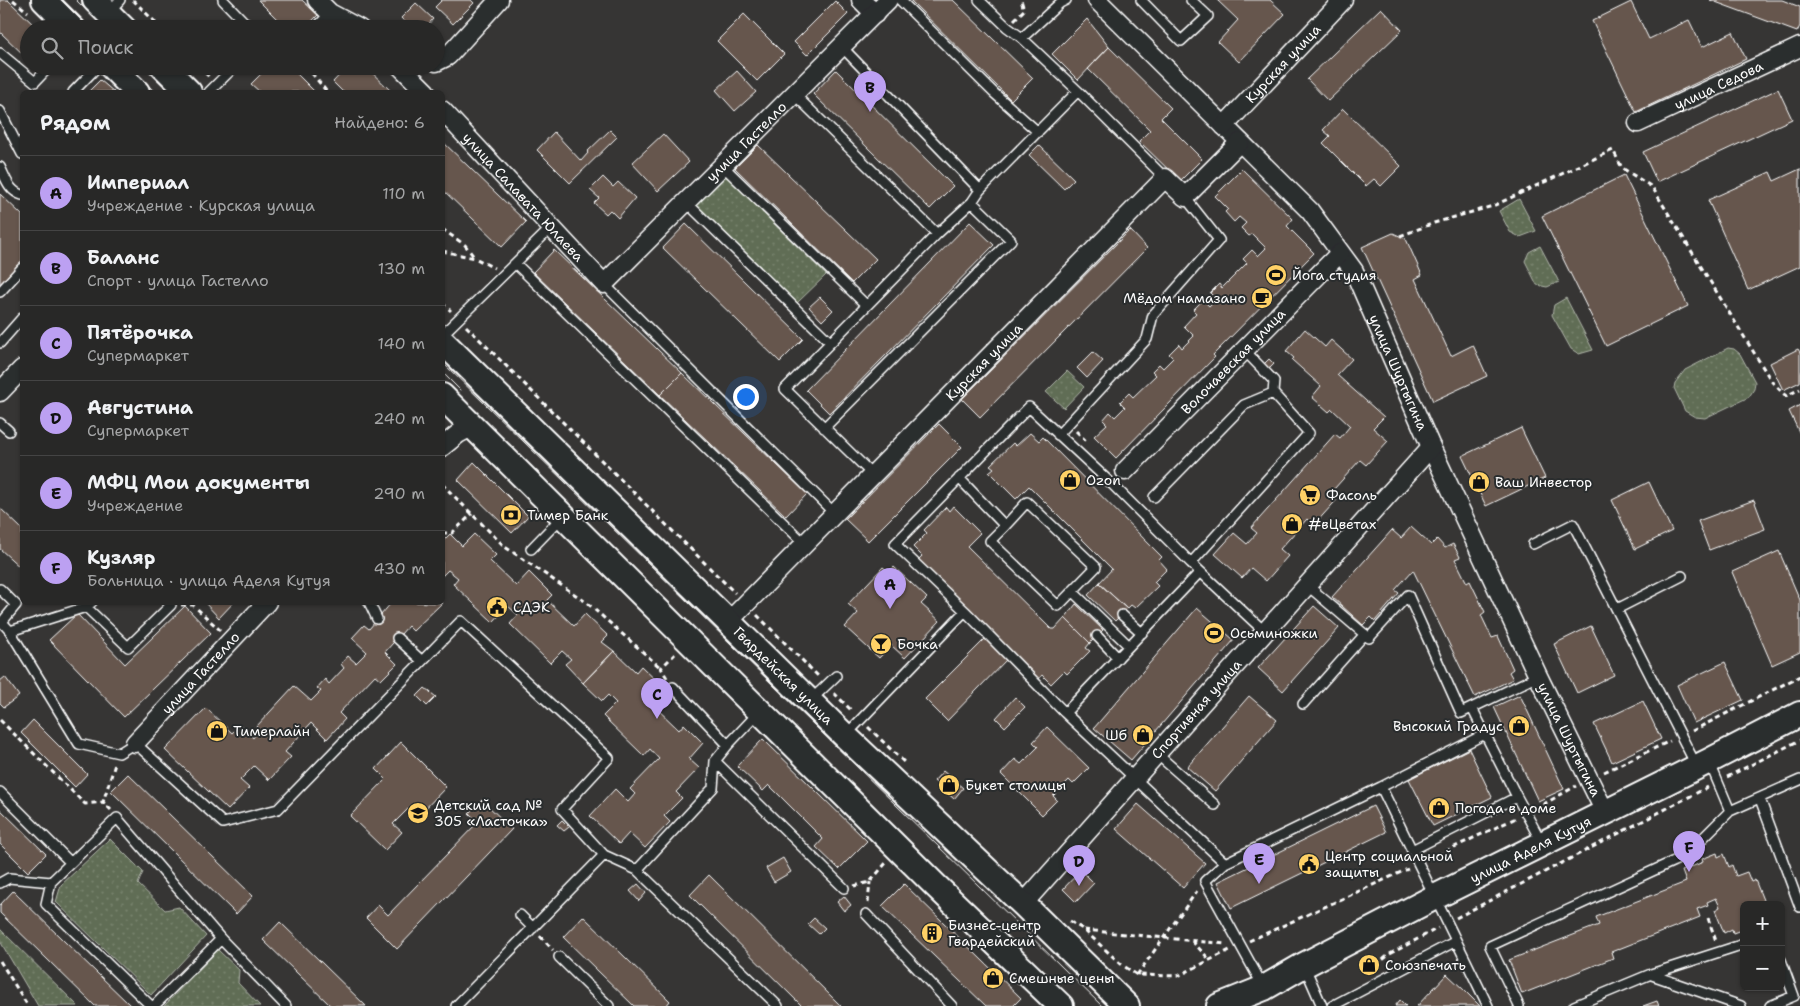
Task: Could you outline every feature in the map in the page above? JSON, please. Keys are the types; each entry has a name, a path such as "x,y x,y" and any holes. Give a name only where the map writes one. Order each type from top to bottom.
{"main road":[{"path":"44,0 64,20"},
{"path":"120,75 135,90"},
{"path":"171,75 187,90"},
{"name":"Гвардейская улица","path":"445,344 845,736 1023,904 1127,1006"},
{"path":"445,399 929,879 1061,1006"},
{"name":"улица Аделя Кутуя","path":"1219,1006 1264,988 1435,896 1605,812 1708,770 1800,714"},
{"name":"улица Аделя Кутуя","path":"1245,1006 1264,988"}],"street":[{"path":"317,0 330,13 343,20"},
{"path":"445,58 499,0"},
{"path":"861,0 875,14"},
{"name":"улица Гастелло","path":"604,284 888,0"},
{"name":"улица Шуртыгина","path":"1097,0 1310,211 1354,271 1431,448 1538,676 1605,812"},
{"name":"Курская улица","path":"1224,126 1338,2"},
{"name":"улица Седова","path":"1638,123 1800,47"},
{"path":"410,75 424,90"},
{"name":"улица Салавата Юлаева","path":"445,113 604,284"},
{"path":"1166,178 1185,197 1240,142"},
{"name":"Курская улица","path":"728,622 1166,178"},
{"name":"Волочаевская улица","path":"1125,471 1340,252"},
{"path":"1,390 20,371"},
{"path":"445,445 458,434 473,426"},
{"name":"Спортивная улица","path":"1023,904 1431,448"},
{"name":"улица Гастелло","path":"135,743 258,607"}],"lane":[{"path":"222,0 241,20"},
{"path":"900,0 994,93 1038,132"},
{"path":"979,0 1078,91 1166,178"},
{"path":"1022,38 1060,3 1066,0"},
{"path":"1141,0 1181,41 1208,16 1190,0"},
{"path":"323,20 330,13"},
{"path":"842,47 980,190"},
{"path":"0,53 20,70"},
{"path":"27,75 35,82 42,75"},
{"path":"75,90 89,75"},
{"path":"211,90 226,75"},
{"path":"873,475 785,389 937,234 972,202 980,190 1078,91"},
{"path":"794,94 937,234"},
{"path":"0,111 20,150"},
{"path":"722,165 866,305"},
{"path":"0,167 11,189 20,194"},
{"path":"1058,435 1147,339 1153,316 1218,240 1185,197"},
{"path":"686,201 830,342"},
{"path":"824,428 1011,240 972,202"},
{"path":"445,332 552,227"},
{"path":"516,264 805,544"},
{"path":"0,292 20,270"},
{"path":"604,284 835,514"},
{"path":"0,343 20,320"},
{"path":"1192,563 1309,433 1273,393 1274,381 1244,351"},
{"path":"1154,497 1244,405 1273,393"},
{"path":"1225,863 1065,713 965,611 895,544 1028,407 1113,485 1200,572 1265,632"},
{"path":"0,423 9,431"},
{"path":"1113,485 1125,471"},
{"path":"960,478 1005,526"},
{"path":"1027,502 1096,568 1058,606 990,541 1005,526 1027,502"},
{"path":"531,549 564,516"},
{"path":"1533,544 1573,524 1617,610 1730,811"},
{"path":"1065,713 1200,572"},
{"path":"1617,610 1682,576"},
{"path":"1308,585 1369,638 1408,595 1461,714 1538,676"},
{"path":"0,589 16,605 1,623 10,630 80,744 119,753 135,743 223,823 278,809 461,621 609,758 562,809 604,855 637,870 778,1006"},
{"path":"1072,591 1129,646"},
{"path":"10,630 89,605 128,647 168,605"},
{"path":"370,605 377,619"},
{"path":"845,736 965,611"},
{"path":"1122,615 1142,633"},
{"path":"1303,704 1365,634"},
{"path":"1097,636 1118,658"},
{"path":"397,638 422,661"},
{"path":"809,701 836,676"},
{"path":"673,687 728,745"},
{"path":"1472,708 1542,843"},
{"path":"637,870 713,788 715,761 760,711"},
{"path":"1264,988 1205,881 1225,863 1485,734"},
{"path":"1157,754 1215,805"},
{"path":"715,761 844,888"},
{"path":"1519,1006 1490,946 1685,856 1730,811 1800,780"},
{"path":"1381,787 1488,1006"},
{"path":"0,792 70,862"},
{"path":"1412,850 1517,797"},
{"path":"1760,799 1798,897 1800,907"},
{"path":"221,939 152,1006 46,904 51,882 117,818 221,939 286,1006"},
{"path":"456,1006 604,855"},
{"path":"0,883 9,878 51,882"},
{"path":"866,914 952,1006"},
{"path":"520,915 533,928"},
{"path":"1332,1006 1456,941"},
{"path":"1574,1006 1651,974 1740,945"},
{"path":"559,957 609,1006"},
{"path":"1304,965 1322,1006"},
{"path":"1770,1006 1794,996 1785,971"},
{"path":"1651,974 1741,1006"}],"path":[{"path":"133,0 153,20"},
{"path":"1007,27 1024,10 1021,0"},
{"path":"313,75 325,90"},
{"path":"1400,236 1434,223 1493,206 1613,150 1622,168 1652,187 1772,382 1786,396 1800,389"},
{"path":"445,231 465,245 475,258"},
{"path":"445,252 475,258 506,274"},
{"path":"445,306 910,767"},
{"path":"1076,416 1074,428 1092,448"},
{"path":"445,487 505,547 586,602 661,668 673,687"},
{"path":"445,533 452,533 472,514"},
{"path":"193,605 224,633"},
{"path":"661,668 678,650"},
{"path":"0,720 85,804 103,802"},
{"path":"1390,954 1448,923 1708,770 1800,740"},
{"path":"103,802 119,753"},
{"path":"103,802 117,818"},
{"path":"866,914 870,882 891,856"},
{"path":"1137,975 1205,881"},
{"path":"844,888 870,882"},
{"path":"1708,918 1720,952"},
{"path":"1069,920 1084,930 1121,964 1137,975 1178,976 1240,945"},
{"path":"533,928 559,957"},
{"path":"1084,930 1240,945"},
{"path":"1191,940 1210,960"},
{"path":"0,961 28,1006"}],"green space":[{"path":"723,173 826,275 797,303 694,202"},
{"path":"1519,199 1536,231 1520,237 1510,232 1499,211"},
{"path":"1540,246 1559,282 1547,287 1537,285 1525,261 1529,252"},
{"path":"1566,298 1593,350 1579,354 1571,349 1552,315 1554,305"},
{"path":"1728,348 1734,349 1740,354 1755,382 1754,389 1749,397 1705,418 1695,417 1685,411 1674,388 1675,383 1685,370"},
{"path":"1067,371 1084,387 1064,408 1046,392"},
{"path":"110,839 143,872 138,884 165,910 179,907 206,936 151,995 56,902 61,885"},
{"path":"0,929 78,1006 38,1006 0,941"},
{"path":"218,950 239,970 238,983 260,1006 164,1006"}],"building":[{"path":"0,0 8,0 29,20 20,20 20,51 0,32"},
{"path":"258,0 302,0 318,15 313,20 278,20"},
{"path":"442,0 471,0 474,3 453,24 435,7"},
{"path":"910,0 953,0 1033,78 1011,100"},
{"path":"1217,0 1270,0 1285,14 1239,62 1218,42 1238,20"},
{"path":"1710,0 1782,0 1800,7 1800,26 1797,32"},
{"path":"835,1 848,14 807,55 794,42"},
{"path":"1631,2 1649,39 1689,20 1702,47 1733,32 1746,59 1636,112 1592,21"},
{"path":"416,3 433,19 403,20 401,18"},
{"path":"1381,8 1402,30 1328,101 1307,79"},
{"path":"744,14 784,54 757,81 717,41"},
{"path":"1087,19 1109,47 1078,80 1052,54"},
{"path":"1109,47 1171,108 1161,118 1202,159 1180,181 1139,141 1150,130 1088,69"},
{"path":"836,70 953,186 930,209 813,94"},
{"path":"737,71 756,92 735,111 716,90"},
{"path":"260,75 298,75 313,90 258,90 251,84"},
{"path":"340,75 374,75 390,90 341,90 333,82"},
{"path":"100,80 112,90 90,90"},
{"path":"1778,89 1792,119 1657,182 1643,152"},
{"path":"1343,109 1401,166 1381,186 1374,179 1366,186 1323,143 1330,136 1323,130"},
{"path":"610,130 617,137 570,183 537,150 554,132 581,161 587,152"},
{"path":"663,134 689,162 658,191 632,163"},
{"path":"445,144 526,222 502,247 445,192"},
{"path":"758,145 876,259 852,283 735,168"},
{"path":"1039,145 1074,179 1064,189 1029,155"},
{"path":"1242,169 1293,219 1287,226 1314,253 1213,355 1215,357 1116,458 1094,436 1107,424 1103,420 1110,412 1115,417 1125,407 1120,402 1129,393 1133,397 1156,375 1152,371 1159,364 1163,368 1173,358 1169,354 1179,344 1182,348 1194,336 1184,326 1196,313 1193,310 1203,300 1209,306 1216,299 1210,293 1219,284 1222,288 1247,263 1243,259 1252,250 1258,256 1266,248 1252,234 1249,236 1241,228 1246,223 1239,217 1234,222 1225,212 1228,209 1215,196"},
{"path":"1800,169 1800,266 1748,290 1708,200 1770,172 1774,181"},
{"path":"1624,175 1688,306 1606,346 1542,216"},
{"path":"603,177 613,187 618,182 635,198 618,218 610,210 606,214 594,203 599,198 590,190"},
{"path":"0,194 20,213 20,262 0,285"},
{"path":"970,222 994,245 829,413 806,390"},
{"path":"686,224 803,339 780,362 663,248"},
{"path":"1130,230 1147,248 980,417 962,399"},
{"path":"1393,233 1406,239 1422,275 1415,279 1451,356 1473,345 1487,376 1433,401 1362,247"},
{"path":"554,250 682,373 660,395 533,272"},
{"path":"820,297 833,310 822,321 809,307"},
{"path":"1305,329 1325,347 1331,340 1352,359 1337,375 1384,417 1373,428 1388,441 1366,465 1360,460 1334,489 1341,495 1314,525 1307,519 1280,549 1288,556 1266,581 1251,568 1242,578 1215,554 1234,533 1247,544 1257,533 1251,528 1335,434 1340,438 1350,426 1332,409 1329,412 1312,397 1321,386 1292,360 1294,358 1286,351"},
{"path":"1798,349 1800,352 1800,382 1783,390 1770,363"},
{"path":"1093,352 1103,361 1087,378 1077,368"},
{"path":"1269,359 1274,364 1269,369 1264,364"},
{"path":"682,373 807,494 786,516 660,395"},
{"path":"1800,405 1800,434 1789,411"},
{"path":"939,424 962,447 868,541 845,519"},
{"path":"1521,428 1545,478 1486,506 1462,456"},
{"path":"1030,433 1039,441 1043,437 1162,557 1159,560 1167,569 1154,582 1158,586 1135,608 1131,605 1127,609 1099,583 1112,569 1029,486 1016,499 989,472 994,468 990,465 1013,443 1016,446"},
{"path":"474,462 528,516 512,533 458,480"},
{"path":"1649,482 1672,531 1635,549 1612,500"},
{"path":"1754,500 1765,529 1709,550 1698,521"},
{"path":"953,506 980,533 967,546 1051,629 1055,629 1065,618 1090,643 1086,648 1090,651 1067,674 1064,671 1051,684 1042,675 1039,679 918,560 922,556 913,547 927,533 924,530 946,507 949,511"},
{"path":"0,508 20,527 20,567 0,549"},
{"path":"1411,527 1431,545 1437,539 1445,548 1453,544 1460,557 1455,559 1467,583 1470,581 1485,612 1481,615 1492,638 1498,636 1513,669 1509,672 1513,679 1475,697 1413,570 1395,590 1399,593 1375,621 1371,617 1363,625 1332,597 1392,530 1401,538"},
{"path":"450,534 462,546 474,534 496,555 490,561 516,586 529,572 552,595 547,600 574,626 585,614 608,636 602,642 614,651 583,683 565,664 571,659 562,651 550,663 510,624 518,615 508,606 493,622 453,584 458,578 448,570 445,573 445,539"},
{"path":"1779,551 1800,600 1800,652 1772,665 1732,572"},
{"path":"883,567 889,572 894,567 927,598 921,604 940,621 905,658 891,645 879,658 845,627 858,613 848,604"},
{"path":"1099,583 1127,609 1115,621 1088,595"},
{"path":"1076,604 1103,630 1090,643 1065,618"},
{"path":"207,605 231,605 219,618"},
{"path":"389,605 440,605 413,631 408,626 385,652 397,664 381,680 375,675 339,713 345,719 327,739 311,723 285,752 291,757 269,780 254,766 240,780 249,788 228,810 165,750 206,708 232,733 240,725 253,738 259,730 256,727 294,686 311,701 321,691 317,688 325,679 329,684 344,668 341,664 348,656 356,663 367,652 352,638 364,625 369,629"},
{"path":"185,606 211,633 124,717 49,640 77,614 125,664"},
{"path":"1314,606 1339,628 1283,691 1258,668"},
{"path":"1197,608 1234,640 1131,760 1094,728"},
{"path":"1591,626 1614,675 1577,693 1554,644"},
{"path":"986,638 1007,659 947,721 925,699"},
{"path":"614,651 636,672 641,666 664,688 650,702 679,730 684,724 703,743 689,759 699,768 676,792 682,798 664,816 670,822 645,848 629,833 619,844 590,816 615,789 628,802 635,794 630,789 659,759 650,749 644,756 603,716 616,703 608,695 602,701 583,683"},
{"path":"1725,662 1743,700 1694,723 1677,685"},
{"path":"5,677 19,696 4,707 0,703 0,681"},
{"path":"425,688 436,697 427,706 417,696"},
{"path":"1520,695 1564,789 1538,801 1494,707"},
{"path":"1249,696 1277,720 1215,791 1187,767"},
{"path":"1015,697 1025,707 1005,727 996,718"},
{"path":"1643,701 1661,739 1612,762 1594,724"},
{"path":"33,720 87,774 75,787 21,733"},
{"path":"1047,727 1089,768 1073,784 1069,780 1053,796 1057,800 1042,815 1001,774 1015,759 1021,764 1038,747 1033,742"},
{"path":"763,739 867,841 839,869 816,847 823,839 769,785 763,791 737,766"},
{"path":"401,742 446,787 421,813 412,805 393,824 402,832 385,850 350,816 386,779 376,769"},
{"path":"1469,749 1492,797 1433,826 1409,779"},
{"name":"Букет столицы","path":"943,771 963,788 954,799 934,781"},
{"path":"128,774 253,896 236,914 111,791"},
{"path":"482,800 512,829 397,949 366,918 378,905 388,915 478,822 469,813"},
{"path":"1138,804 1205,863 1183,888 1116,829"},
{"path":"1373,806 1386,832 1231,908 1218,882"},
{"path":"0,809 46,854 28,872 0,844"},
{"path":"562,820 569,827 564,831 557,825"},
{"path":"1717,853 1718,857 1724,854 1729,867 1732,865 1736,876 1747,872 1751,882 1755,880 1763,901 1740,901 1740,930 1733,933 1732,929 1724,933 1715,910 1720,907 1716,898 1707,902 1708,905 1697,909 1700,917 1611,952 1613,958 1522,994 1509,960 1599,925 1596,917 1686,882 1682,871 1703,862 1702,859"},
{"path":"783,858 791,872 774,882 766,868"},
{"path":"1081,870 1094,883 1076,902 1063,889"},
{"path":"709,875 841,1006 802,1006 698,903 690,895"},
{"path":"638,884 646,893 639,901 630,891"},
{"name":"Бизнес-центр Гвардейский","path":"904,884 1021,998 1013,1006 986,1006 882,906"},
{"path":"13,891 131,1006 95,1006 0,913 0,905"},
{"path":"844,896 851,905 844,911 837,902"},
{"path":"583,916 670,1001 666,1006 634,1006 563,937"},
{"path":"814,918 825,928 819,934 808,924"},
{"path":"280,922 366,1006 331,1006 263,940"},
{"path":"1447,974 1464,990 1480,1006 1417,1006"},
{"path":"1400,1000 1406,1006 1395,1006"},
{"path":"1657,1001 1659,1006 1643,1006"}],"tram line":[{"path":"61,0 81,20"},
{"path":"76,0 96,20"},
{"path":"138,75 153,90"},
{"path":"152,75 168,90"},
{"path":"445,365 1102,1006"},
{"path":"445,375 460,390"}],"place":[{"name":"Баланс","path":"870,112"},
{"name":"Йога студия","path":"1276,275"},
{"name":"Мёдом намазано","path":"1262,298"},
{"name":"Ozon","path":"1070,480"},
{"name":"Ваш Инвестор","path":"1479,482"},
{"name":"Фасоль","path":"1310,495"},
{"name":"Тимер Банк","path":"511,515"},
{"name":"#вЦветах","path":"1292,524"},
{"name":"СДЭК","path":"497,607"},
{"name":"Империал","path":"890,609"},
{"name":"Осьминожки","path":"1214,633"},
{"name":"Бочка","path":"881,644"},
{"name":"Пятёрочка","path":"657,719"},
{"name":"Высокий Градус","path":"1519,726"},
{"name":"Тимерлайн","path":"217,731"},
{"name":"Шб","path":"1143,735"},
{"name":"Букет столицы","path":"949,785"},
{"name":"Погода в доме","path":"1439,808"},
{"name":"Детский сад № 305 «Ласточка»","path":"418,813"},
{"name":"Центр социальной защиты","path":"1309,864"},
{"name":"Кузляр","path":"1689,872"},
{"name":"МФЦ Мои документы","path":"1259,884"},
{"name":"Августина","path":"1079,886"},
{"name":"Бизнес-центр Гвардейский","path":"932,933"},
{"name":"Союзпечать","path":"1369,965"},
{"name":"Смешные цены","path":"993,978"}]}
